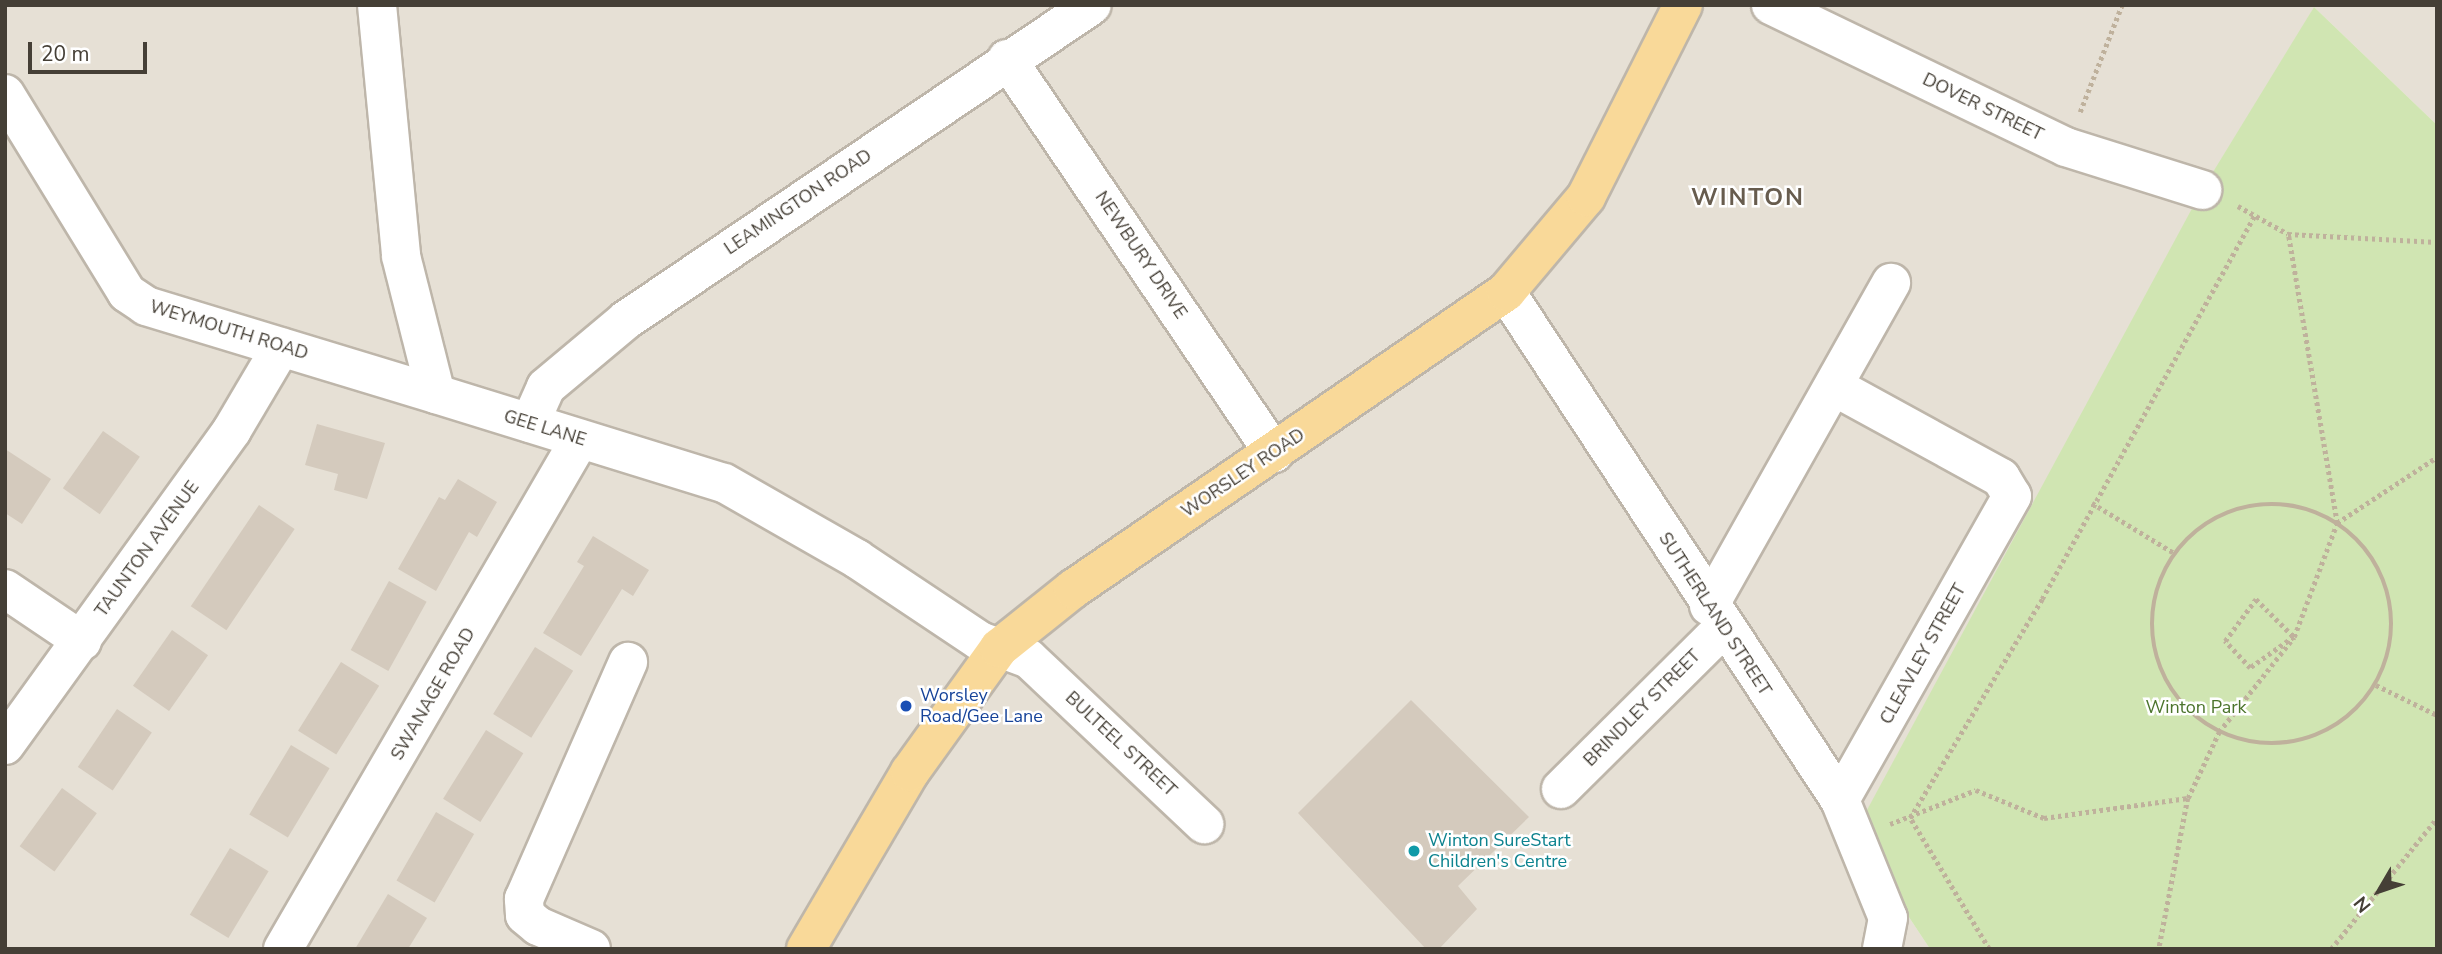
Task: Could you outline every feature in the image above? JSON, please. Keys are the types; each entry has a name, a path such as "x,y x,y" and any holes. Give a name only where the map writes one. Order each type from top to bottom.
{"main road":[{"name":"WORSLEY ROAD","path":"806,949 910,772 999,648 1073,589 1506,292 1586,197 1683,5"}],"street":[{"path":"377,5 401,256 436,394"},
{"name":"LEAMINGTON ROAD","path":"530,423 546,387 626,320 1007,59 1092,5"},
{"name":"DOVER STREET","path":"1771,5 2067,147 2202,190"},
{"name":"NEWBURY DRIVE","path":"1007,59 1274,453"},
{"name":"WEYMOUTH ROAD","path":"5,94 127,293 146,306 436,394"},
{"name":"BRINDLEY STREET","path":"1561,789 1716,617 1891,283"},
{"name":"SUTHERLAND STREET","path":"1506,292 1847,817 1888,918 1882,949"},
{"name":"TAUNTON AVENUE","path":"5,745 232,430 281,347"},
{"name":"CLEAVLEY STREET","path":"1835,387 2001,478 2012,496 1847,817"},
{"name":"GEE LANE","path":"436,394 724,483 999,648"},
{"name":"SWANAGE ROAD","path":"283,949 580,439"},
{"path":"5,589 82,641"},
{"name":"BULTEEL STREET","path":"999,648 1030,659 1204,824"},
{"path":"591,949 538,926 525,915 524,900 628,662"}],"path":[{"path":"2067,147 2122,5"},
{"path":"2202,190 2255,214 2288,234 2437,242"},
{"path":"1910,818 2042,599 2092,503 2255,214"},
{"path":"2159,949 2188,798 2219,732 2294,637 2337,523 2288,234"},
{"path":"2337,523 2437,457"},
{"path":"2092,503 2174,553"},
{"path":"2268,503 2304,508 2337,523 2365,547 2384,578 2392,614 2389,651 2376,685 2353,713 2323,733 2300,740 2253,743 2219,732 2185,707 2162,672 2153,621 2157,590 2174,553 2200,527 2244,508 2268,503"},
{"path":"2256,599 2294,637 2250,668 2225,641 2256,599"},
{"path":"2376,685 2437,715"},
{"path":"1847,817 1910,818 1976,790 2044,818 2188,798"},
{"path":"1910,818 1989,949"},
{"path":"2331,949 2437,818"}],"shaded area":[{"path":"5,5 2437,5 2437,125 2314,7 1854,834 1930,949 5,949"}],"green space":[{"name":"Winton Park","path":"2314,7 2437,125 2437,949 1930,949 1854,834 2202,190"}],"building":[{"path":"317,424 385,443 367,499 334,490 338,474 305,465"},
{"path":"103,431 140,457 100,514 63,488"},
{"path":"5,449 51,479 22,524 5,513"},
{"path":"458,479 497,502 477,537 469,532 436,591 398,569 439,497 445,500"},
{"path":"259,505 295,529 226,630 191,606"},
{"path":"593,536 649,570 633,596 622,589 581,656 543,633 584,566 577,562"},
{"path":"389,581 427,602 388,671 351,650"},
{"path":"172,630 208,655 169,711 133,686"},
{"path":"535,647 573,671 531,738 493,714"},
{"path":"341,662 379,686 336,755 298,731"},
{"name":"Winton SureStart Children's Centre","path":"1411,700 1529,817 1458,886 1477,909 1439,949 1426,949 1298,813"},
{"path":"117,709 152,732 113,791 78,767"},
{"path":"486,730 523,753 480,822 443,799"},
{"path":"291,745 330,768 288,838 249,814"},
{"path":"62,788 97,813 54,872 20,846"},
{"path":"436,812 474,834 435,902 396,880"},
{"path":"230,848 269,871 228,938 190,915"},
{"path":"388,894 427,918 408,949 355,949"}],"place":[{"name":"Worsley Road/Gee Lane","path":"906,706"},
{"name":"Winton SureStart Children's Centre","path":"1414,851"}],"district":[{"name":"WINTON","path":"1748,198"}]}
